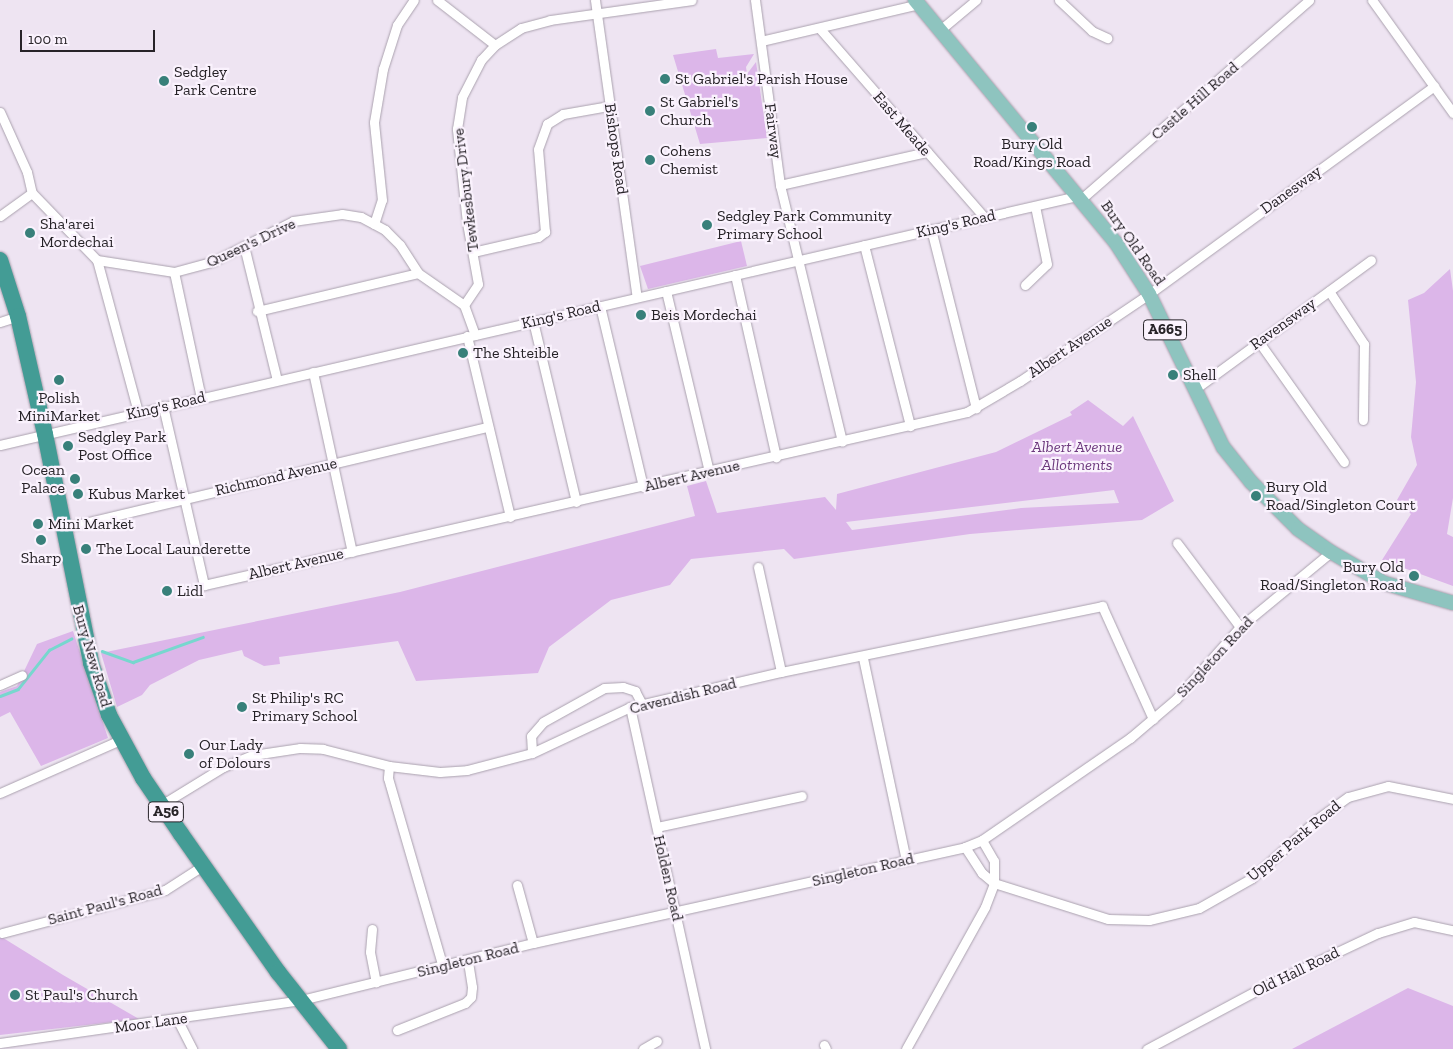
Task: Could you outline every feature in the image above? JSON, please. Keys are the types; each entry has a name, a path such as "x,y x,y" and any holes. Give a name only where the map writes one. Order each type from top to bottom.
{"highway":[{"path":"0,260 18,316"},
{"name":"Bury New Road","path":"18,316 45,434 91,663 120,740 161,805 301,1000 339,1049"}],"main road":[{"name":"Bury Old Road","path":"917,2 1116,243 1149,294 1223,447 1251,482 1298,529 1331,552 1384,583 1453,603"}],"street":[{"path":"437,0 495,45"},
{"name":"Bishops Road","path":"595,0 637,297"},
{"name":"Tewkesbury Drive","path":"464,305 478,284 474,252 467,224 457,129 462,97 481,60 495,45 521,28 550,20 673,1 692,0"},
{"name":"Fairway","path":"755,0 780,185 842,442"},
{"path":"940,30 976,0"},
{"path":"1059,0 1092,31 1107,38"},
{"name":"Castle Hill Road","path":"1078,198 1310,0"},
{"path":"1372,0 1453,113"},
{"path":"374,224 382,200 374,122 381,78 398,25 409,1"},
{"path":"761,41 821,30 917,2"},
{"name":"East Meade","path":"821,30 984,217"},
{"name":"Danesway","path":"1149,294 1434,86"},
{"path":"474,252 538,237 545,232 538,149 547,124 563,114 609,106"},
{"path":"0,112 27,172 32,193 98,260 138,412"},
{"path":"780,185 927,152"},
{"path":"0,216 32,193"},
{"name":"King's Road","path":"0,445 984,217 1078,198"},
{"path":"1025,285 1047,264 1035,206"},
{"name":"Queen's Drive","path":"98,260 174,272 212,262 293,221 316,216 342,214 361,217 374,224 400,245 418,273 464,305"},
{"path":"932,229 976,408"},
{"path":"864,245 910,426"},
{"path":"244,246 258,311 277,380"},
{"name":"Ravensway","path":"1195,389 1371,260"},
{"path":"174,272 201,398"},
{"path":"258,311 418,273"},
{"path":"735,275 776,457"},
{"path":"666,290 709,472"},
{"path":"1329,291 1364,344 1363,420"},
{"name":"Albert Avenue","path":"184,499 204,585 842,442 976,408 1149,294"},
{"path":"464,305 488,427 510,516"},
{"path":"600,306 643,487"},
{"path":"0,322 18,316"},
{"path":"533,321 576,502"},
{"path":"1258,342 1344,462"},
{"path":"313,372 352,552"},
{"path":"163,406 184,499"},
{"name":"Richmond Avenue","path":"63,528 488,427"},
{"path":"1176,543 1240,627"},
{"name":"Singleton Road","path":"301,1000 533,944 965,847 982,840 1130,738 1176,699 1240,627 1331,552"},
{"path":"758,567 781,672"},
{"name":"Cavendish Road","path":"161,805 223,766 253,754 300,748 323,749 390,766 440,772 467,770 532,753 630,707 781,672 863,658 1102,606 1153,718"},
{"path":"863,658 906,860"},
{"path":"0,685 22,675"},
{"path":"532,753 531,736 543,722 604,688 623,687 635,691 642,704"},
{"name":"Holden Road","path":"630,707 705,1049"},
{"path":"0,793 120,740"},
{"path":"390,766 388,778 443,967"},
{"name":"Upper Park Road","path":"965,847 982,873 994,883 1108,919 1149,920 1199,908 1252,878 1316,820 1348,796 1388,786 1453,799"},
{"path":"657,827 802,796"},
{"path":"906,1049 985,906 994,883 994,861 982,840"},
{"name":"Saint Paul's Road","path":"2,933 165,890 204,865"},
{"path":"517,885 533,944"},
{"name":"Old Hall Road","path":"1147,1049 1263,987 1378,933 1414,922 1453,930"},
{"path":"372,929 370,952 376,982"},
{"path":"398,1030 465,1003 471,997 468,961"},
{"name":"Moor Lane","path":"2,1045 301,1000"},
{"path":"177,1019 192,1049"},
{"path":"644,1049 656,1040"}],"green space":[{"path":"716,49 718,58 754,54 746,67 747,74 756,62 767,138 700,144 673,55"},
{"path":"741,241 747,266 648,289 640,266"},
{"path":"1450,269 1453,291 1453,498 1447,534 1453,537 1453,586 1382,560 1411,514 1397,500 1417,465 1411,437 1416,382 1408,300 1424,293"},
{"name":"Albert Avenue Allotments","path":"1088,400 1123,426 1133,416 1174,501 1142,520 970,534 794,559 784,549 691,559 670,585 611,600 549,647 538,673 416,681 398,641 279,657 280,664 264,666 244,656 242,650 199,660 150,685 142,695 117,707 101,653 400,592 695,516 687,486 706,481 717,513 825,497 836,510 837,494 996,452 1072,415 1070,412","holes":["1114,490 1119,503 1021,508 852,530 846,522"]},
{"path":"73,631 108,738 41,766 10,712 0,717 0,692 17,686 37,644"},
{"path":"0,936 63,975 139,1019 0,1035"},
{"path":"1408,988 1453,1006 1453,1049 1292,1049"}],"waterway":[{"path":"102,651 133,662 203,637"},
{"path":"0,696 18,689 49,650 71,639"}],"place":[{"name":"St Gabriel's Parish House","path":"665,79"},
{"name":"Sedgley Park Centre","path":"164,81"},
{"name":"St Gabriel's Church","path":"650,111"},
{"name":"Bury Old Road/Kings Road","path":"1032,127"},
{"name":"Cohens Chemist","path":"650,160"},
{"name":"Sedgley Park Community Primary School","path":"707,225"},
{"name":"Sha'arei Mordechai","path":"30,233"},
{"name":"Beis Mordechai","path":"641,315"},
{"name":"The Shteible","path":"463,353"},
{"name":"Shell","path":"1173,375"},
{"name":"Polish MiniMarket","path":"59,380"},
{"name":"Sedgley Park Post Office","path":"68,446"},
{"name":"Ocean Palace","path":"75,479"},
{"name":"Kubus Market","path":"78,494"},
{"name":"Bury Old Road/Singleton Court","path":"1256,496"},
{"name":"Mini Market","path":"38,524"},
{"name":"Sharp","path":"41,540"},
{"name":"The Local Launderette","path":"86,549"},
{"name":"Bury Old Road/Singleton Road","path":"1414,576"},
{"name":"Lidl","path":"167,591"},
{"name":"St Philip's RC Primary School","path":"242,707"},
{"name":"Our Lady of Dolours","path":"189,754"},
{"name":"St Paul's Church","path":"15,995"}]}
